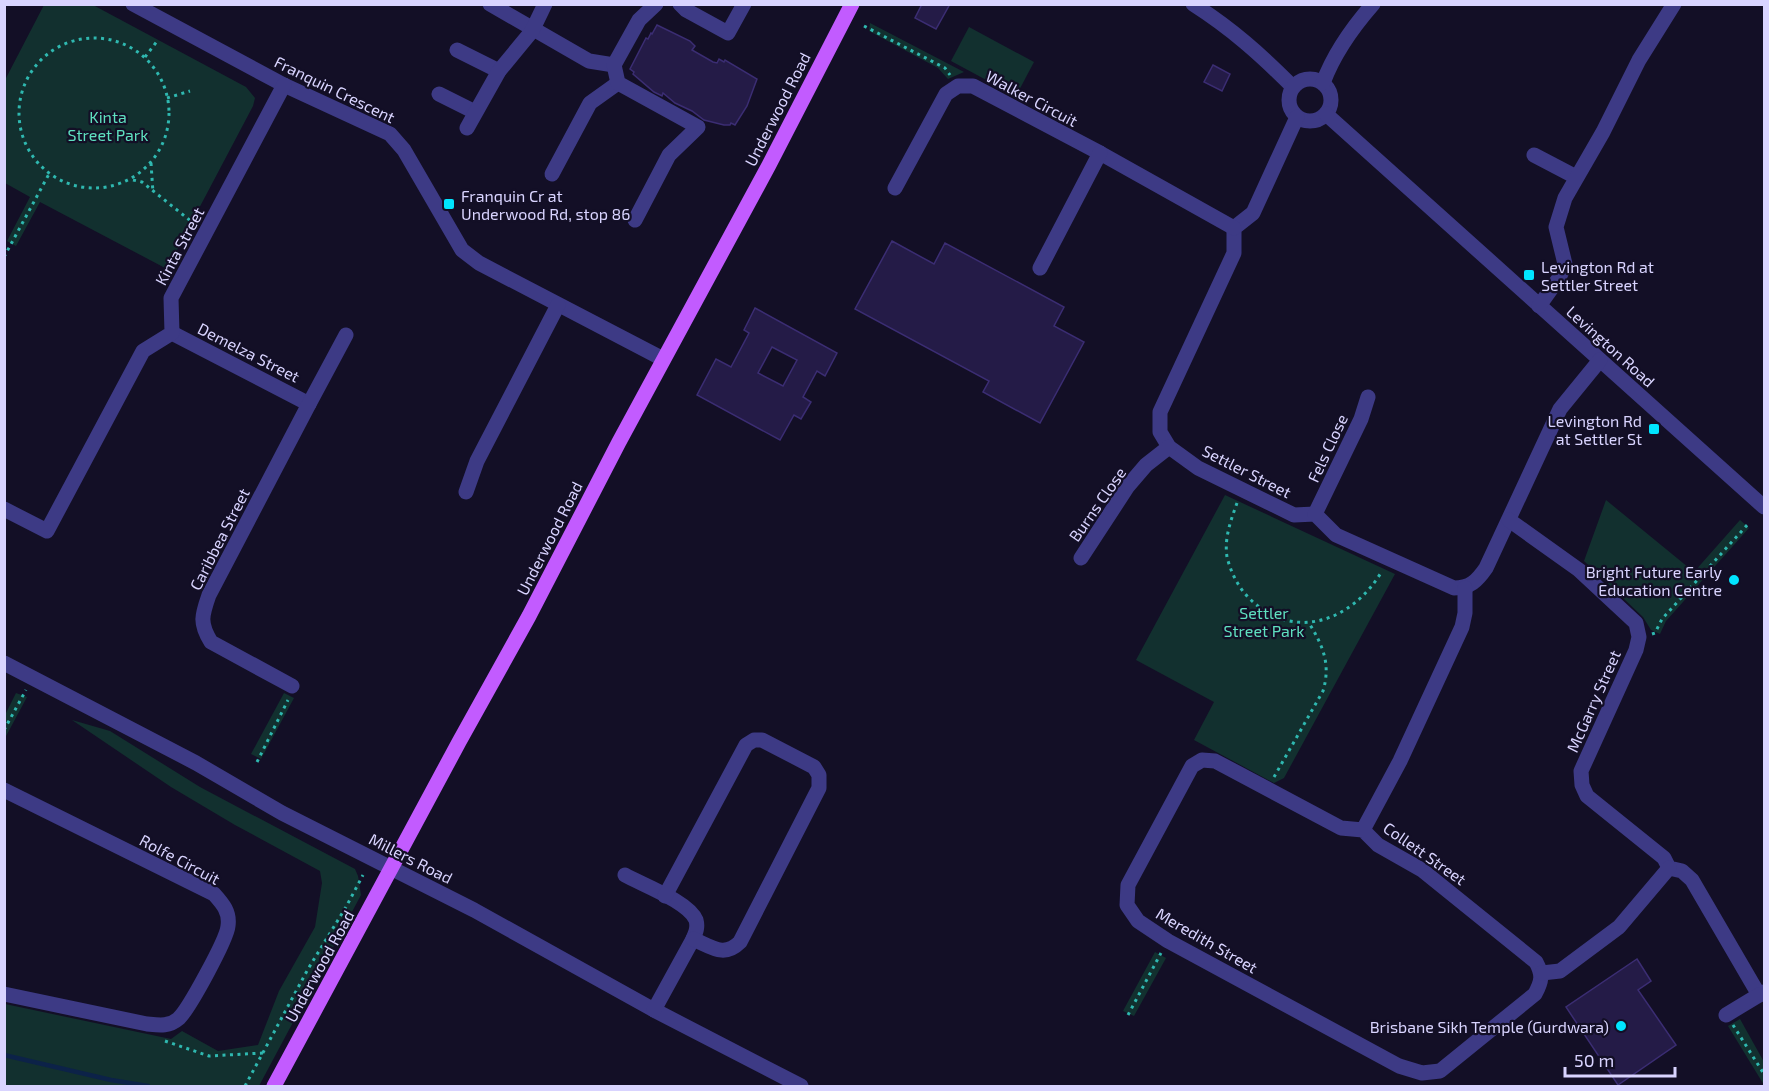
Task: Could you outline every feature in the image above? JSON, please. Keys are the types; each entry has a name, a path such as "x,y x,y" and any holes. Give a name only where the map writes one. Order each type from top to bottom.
{"main road":[{"name":"Underwood Road","path":"274,1086 529,615 769,165 852,4"}],"street":[{"name":"Franquin Crescent","path":"133,4 284,86 390,134 404,150 462,250 479,263 663,360"},
{"path":"490,4 589,61 614,64"},
{"path":"467,128 499,71 532,30 545,4"},
{"path":"634,220 669,155 698,127 618,83 614,64 639,20 656,4"},
{"path":"680,4 686,10 728,33 744,4"},
{"path":"1192,4 1224,23 1293,87"},
{"path":"1323,82 1330,65 1347,38 1373,4"},
{"path":"1539,306 1559,278 1565,264 1556,227 1565,198 1603,132 1639,60 1674,4"},
{"path":"457,50 499,71"},
{"path":"1313,78 1323,82 1332,98 1326,114 1312,121 1297,117 1289,102 1293,87 1307,79 1313,78"},
{"path":"552,174 590,104 618,83"},
{"name":"Kinta Street","path":"172,333 171,298 284,86"},
{"path":"895,188 946,94 958,86"},
{"name":"Walker Circuit","path":"958,86 973,86 1100,153 1234,228"},
{"path":"439,94 474,112"},
{"name":"Levington Road","path":"1326,114 1764,507"},
{"path":"1169,447 1160,432 1160,412 1234,253 1234,228 1253,213 1297,117"},
{"path":"1040,268 1100,153"},
{"path":"1534,155 1576,177"},
{"path":"466,492 477,461 558,305"},
{"path":"4,509 47,531 143,351 172,333"},
{"name":"Demelza Street","path":"172,333 309,404"},
{"name":"Caribbea Street","path":"292,686 211,642 204,630 202,615 209,595 346,336"},
{"path":"1315,514 1336,535 1454,588 1465,588 1477,580 1486,568 1560,410 1600,360"},
{"name":"Fels Close","path":"1315,514 1361,419 1368,397"},
{"name":"Settler Street","path":"1169,447 1197,468 1294,515 1315,514"},
{"name":"Burns Close","path":"1082,558 1128,486 1146,465 1169,447"},
{"name":"McGarry Street","path":"1509,519 1579,570 1636,622 1639,637 1636,650 1581,771 1582,785 1587,796 1664,858 1669,868 1682,872 1692,880 1762,993 1726,1015"},
{"name":"Collett Street","path":"1465,588 1465,613 1462,627 1400,761 1363,830 1378,845 1422,870 1536,962 1542,973"},
{"name":"Millers Road","path":"4,663 196,763 282,813 474,910 654,1010 801,1086"},
{"path":"665,896 746,745 754,740 762,740 814,767 819,775 819,788 740,942 732,950 723,951 693,939"},
{"name":"Meredith Street","path":"1363,830 1341,828 1215,761 1202,760 1192,766 1128,885 1127,905 1138,921 1168,941 1399,1066 1422,1073 1440,1071 1535,994 1541,983 1542,973"},
{"name":"Rolfe Circuit","path":"4,790 214,894 226,908 229,924 226,937 186,1008 178,1019 166,1025 147,1024 4,994"},
{"path":"1542,973 1560,970 1619,927 1669,868"},
{"path":"625,875 690,910 696,921 697,930 693,939 654,1010"}],"path":[{"path":"864,26 945,68 958,86"},
{"path":"95,38 118,40 137,49 161,79 167,98 170,121 151,161 138,176 114,188 90,189 49,174 28,151 20,129 20,104 28,78 45,57 69,42 95,38"},
{"path":"145,57 158,40"},
{"path":"167,98 190,91"},
{"path":"151,161 153,193"},
{"path":"4,257 49,174"},
{"path":"131,180 142,182 192,222"},
{"path":"1241,489 1227,534 1227,555 1233,575 1244,593 1261,609 1282,620 1309,623 1332,617 1351,608 1367,592 1388,558"},
{"path":"1639,637 1654,633 1662,619 1749,522"},
{"path":"1266,788 1323,691 1326,680 1326,655 1309,623"},
{"path":"4,730 33,678"},
{"path":"257,762 286,707 292,686"},
{"path":"244,1086 363,875"},
{"path":"1128,1015 1168,941"},
{"path":"1726,1015 1764,1074"}],"green space":[{"name":"Kinta Street Park","path":"44,5 93,5 246,87 255,98 253,106 167,269 40,202 16,246 7,241 30,197 5,183 5,80"},
{"path":"870,23 964,72 948,79 938,68 869,31"},
{"path":"969,27 1034,62 1016,96 951,61"},
{"name":"Settler Street Park","path":"1225,495 1395,574 1284,778 1274,783 1194,740 1214,702 1136,660"},
{"path":"1606,500 1694,572 1740,520 1749,528 1666,621 1660,634 1651,630 1643,617 1584,561"},
{"path":"16,693 27,697 5,738 5,715"},
{"path":"284,693 294,698 261,759 251,754"},
{"path":"72,720 110,731 200,787 355,869 361,895 259,1086 5,1086 5,1004 171,1039 182,1031 218,1051 258,1045 279,991 315,927 322,883 320,871 171,787"},
{"path":"1155,952 1166,958 1134,1016 1123,1011"},
{"path":"1740,1019 1764,1062 1764,1085 1728,1026"}],"building":[{"path":"922,4 950,4 936,29 915,18"},
{"path":"657,25 690,41 695,46 692,50 713,62 717,63 719,59 724,62 725,60 757,79 747,106 735,125 704,120 663,93 662,96 654,92 633,74 634,72 630,69 646,38 648,39"},
{"path":"1213,65 1230,74 1222,91 1204,82"},
{"path":"892,241 934,264 945,243 1064,307 1054,326 1084,342 1040,423 983,392 989,381 855,309"},
{"path":"755,308 837,353 825,376 817,371 803,397 811,402 801,419 794,415 780,440 697,395 716,359 731,367 749,333 744,330","holes":["772,347 797,360 783,386 758,373"]},
{"name":"Brisbane Sikh Temple (Gurdwara)","path":"1637,959 1651,981 1638,990 1676,1045 1618,1085 1566,1007"}],"waterway":[{"path":"4,1055 111,1080 148,1086"}],"place":[{"name":"Franquin Cr at Underwood Rd, stop 86","path":"449,204"},
{"name":"Levington Rd at Settler Street","path":"1529,275"},
{"name":"Levington Rd at Settler St","path":"1654,429"},
{"name":"Bright Future Early Education Centre","path":"1734,580"},
{"name":"Brisbane Sikh Temple (Gurdwara)","path":"1621,1026"}]}
